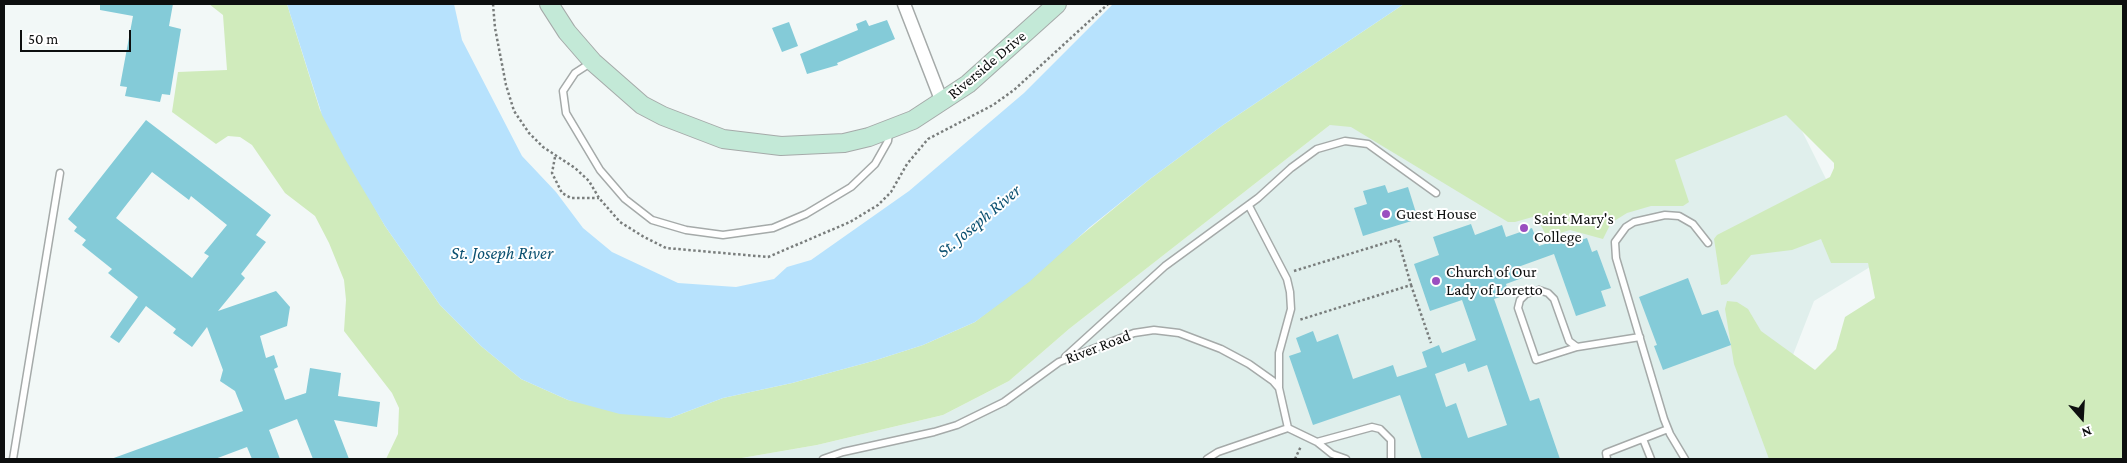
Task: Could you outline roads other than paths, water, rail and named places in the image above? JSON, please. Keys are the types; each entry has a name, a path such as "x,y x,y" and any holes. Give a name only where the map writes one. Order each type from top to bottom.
{"street":[{"name":"Riverside Drive","path":"550,4 567,32 593,62 642,104 679,123 722,139 781,146 844,143 889,130 913,120 968,84 1000,58 1056,4"},
{"path":"904,4 942,102"}],"lane":[{"path":"593,62 575,73 563,91 566,114 600,170 625,199 652,220 686,230 722,235 773,228 806,214 851,187 875,164 888,141 889,130"},
{"path":"1059,362 1165,266 1248,206 1317,149 1345,141 1368,144 1436,193"},
{"path":"13,459 60,173"},
{"path":"1248,206 1284,274 1290,292 1291,309 1279,352 1280,388 1288,428"},
{"path":"1686,459 1668,429 1616,258 1615,242 1620,234 1634,222 1650,217 1679,216 1693,224 1708,243"},
{"path":"1577,347 1568,341 1554,298 1548,293 1539,290 1526,294 1518,308 1536,360 1577,347 1640,337"},
{"name":"River Road","path":"824,459 843,452 934,432 957,425 1004,402 1059,362 1134,332 1163,331 1179,333 1221,349 1249,364 1280,388"},
{"path":"1316,442 1372,427 1380,428 1391,440 1391,459"},
{"path":"1207,459 1218,452 1288,428 1316,442 1332,454 1346,459"},
{"path":"1606,459 1606,453 1668,429"},
{"path":"1644,439 1652,459"}],"water":[{"name":"St. Joseph River","path":"287,4 454,4 462,40 522,156 556,192 583,228 612,252 678,283 736,287 774,279 787,267 811,260 909,191 1024,93 1113,4 1404,4 1223,125 1150,179 1090,227 1029,282 975,322 923,345 873,361 792,383 723,398 670,418 620,414 568,400 521,379 481,346 440,305 385,226 345,159 322,115"}],"place":[{"name":"Guest House","path":"1386,214"},
{"name":"Saint Mary's College","path":"1524,228"},
{"name":"Church of Our Lady of Loretto","path":"1436,281"}]}
